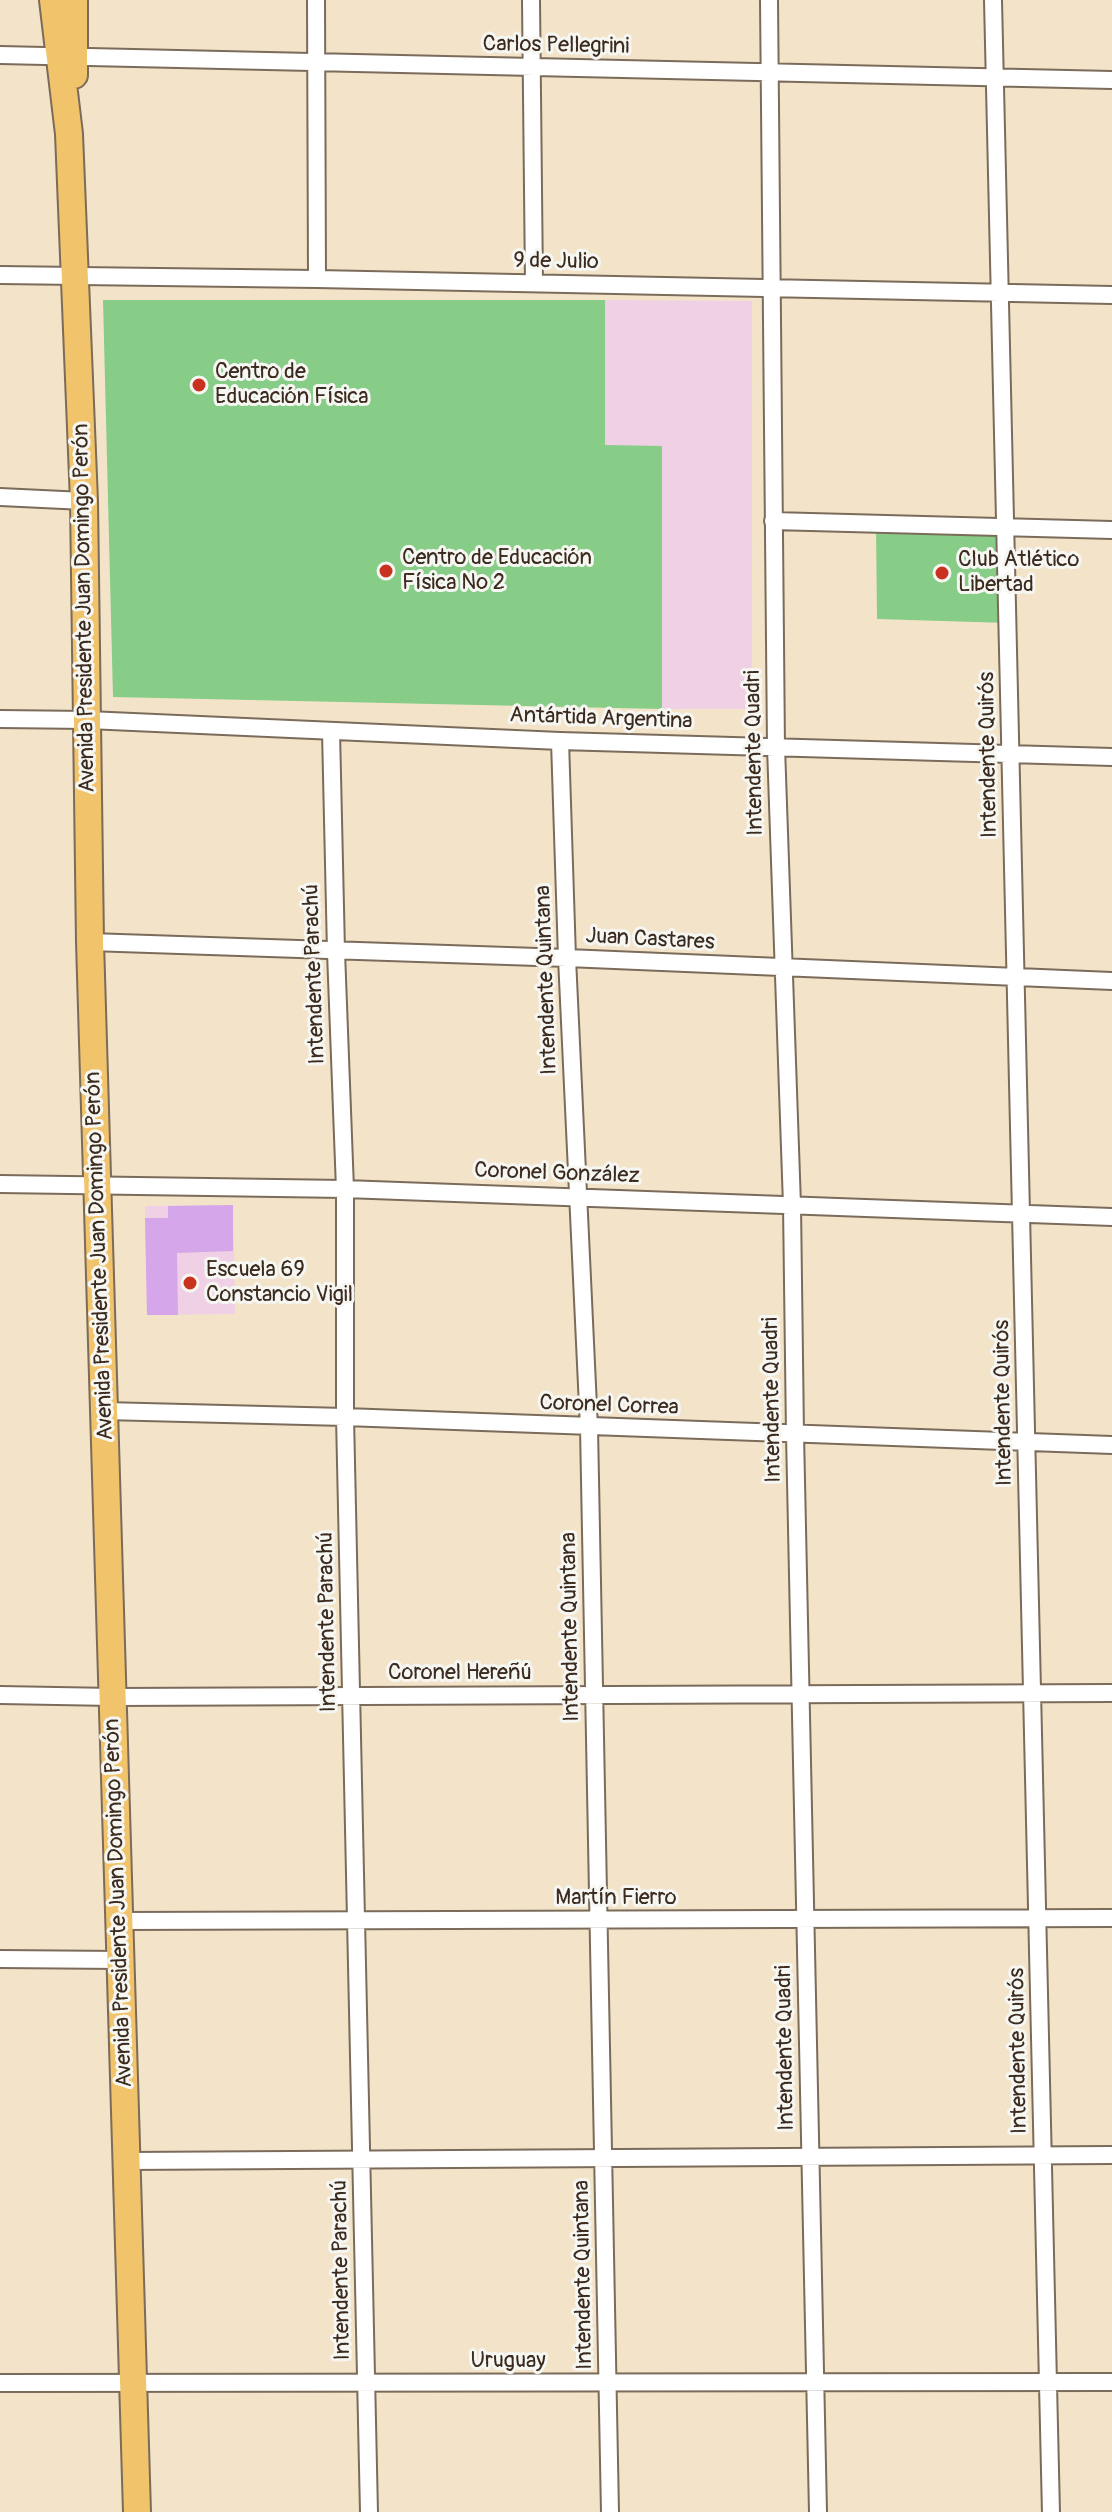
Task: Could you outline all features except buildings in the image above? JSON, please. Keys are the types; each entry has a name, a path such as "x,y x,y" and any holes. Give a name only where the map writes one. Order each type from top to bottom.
{"highway":[{"name":"Avenida Presidente Juan Domingo Perón","path":"53,0 67,57 84,501 90,942 137,2512"},
{"path":"67,57 74,0"}],"street":[{"path":"316,0 317,279"},
{"path":"531,0 534,283"},
{"name":"Intendente Quadri","path":"769,0 776,747 792,1205 818,2512"},
{"name":"Intendente Quirós","path":"993,0 1051,2512"},
{"name":"Carlos Pellegrini","path":"0,55 1112,80"},
{"name":"9 de Julio","path":"0,275 1112,295"},
{"path":"0,497 84,501"},
{"path":"773,521 1112,530"},
{"name":"Antártida Argentina","path":"0,719 88,720 560,741 1112,757"},
{"name":"Intendente Parachú","path":"331,731 345,1189 345,1417 369,2512"},
{"name":"Intendente Quintana","path":"560,741 589,1428 610,2512"},
{"name":"Juan Castares","path":"90,942 1112,981"},
{"name":"Coronel González","path":"0,1184 345,1189 1112,1217"},
{"name":"Coronel Correa","path":"104,1411 1112,1445"},
{"name":"Coronel Hereñú","path":"0,1695 1112,1693"},
{"name":"Martín Fierro","path":"120,1921 1112,1918"},
{"path":"0,1959 121,1960"},
{"path":"127,2161 1112,2155"},
{"name":"Uruguay","path":"0,2383 1112,2382"}],"shaded area":[{"path":"605,300 752,301 752,709 662,709 662,446 605,446"},
{"name":"Escuela 69 Constancio Vigil","path":"233,1205 235,1314 147,1315 145,1206"}],"green space":[{"name":"Centro de Educación Física Nº 2","path":"103,300 605,300 605,445 662,446 662,709 113,697"},
{"name":"Club Atlético Libertad","path":"876,523 1006,527 1008,623 877,619"}],"place":[{"name":"Centro de Educación Física","path":"199,385"},
{"name":"Centro de Educación Física Nº 2","path":"386,571"},
{"name":"Club Atlético Libertad","path":"942,573"},
{"name":"Escuela 69 Constancio Vigil","path":"190,1283"}]}
